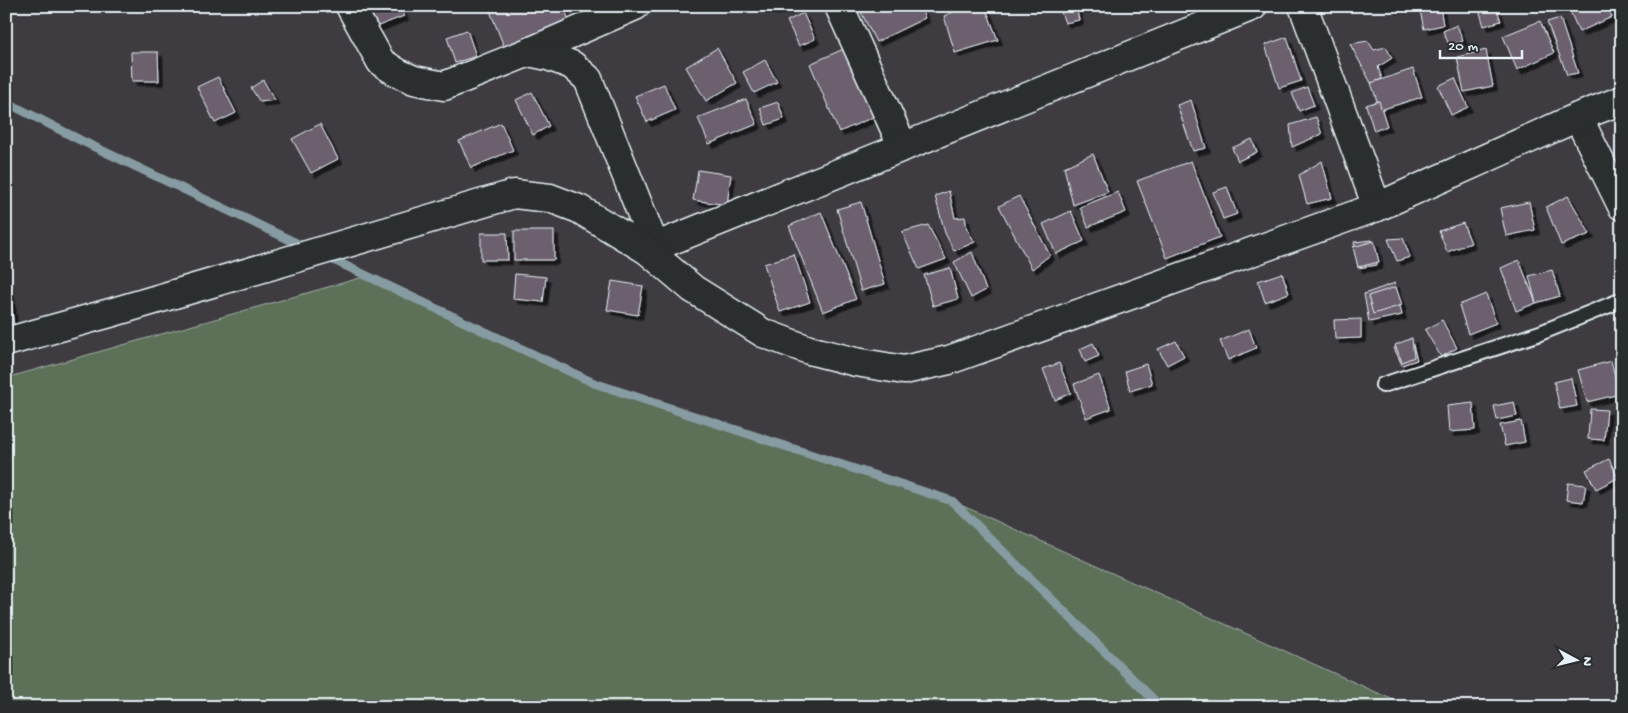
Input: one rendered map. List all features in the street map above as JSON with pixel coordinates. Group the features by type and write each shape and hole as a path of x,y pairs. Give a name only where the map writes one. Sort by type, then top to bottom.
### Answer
{"street":[{"path":"350,6 381,62 398,73 414,80 444,86 635,6"},
{"path":"839,6 903,147"},
{"path":"651,248 1253,6"},
{"path":"1303,6 1377,207"},
{"path":"529,52 548,56 572,66 588,79 651,248"},
{"path":"6,342 514,194 550,198 580,209 651,248 692,289 763,333 809,350 856,362 904,370 949,360 1377,207 1578,117 1622,100"},
{"path":"1578,117 1622,206"}],"lane":[{"path":"1383,385 1540,333 1622,300"}],"green space":[{"path":"367,276 594,383 952,501 1409,707 6,707 6,378"}],"building":[{"path":"372,6 400,6 404,16 373,28 365,9"},
{"path":"488,6 563,6 570,22 505,49"},
{"path":"874,6 920,6 925,18 876,42 861,12"},
{"path":"966,6 985,6 998,40 955,53 944,16"},
{"path":"1067,6 1076,6 1079,20 1065,23 1060,9"},
{"path":"1390,6 1403,6 1404,8 1391,9"},
{"path":"1419,6 1440,6 1443,25 1424,29"},
{"path":"1478,6 1496,6 1501,21 1484,26"},
{"path":"1581,6 1607,6 1612,17 1579,32 1570,11"},
{"path":"803,13 815,39 799,46 787,21"},
{"path":"1560,18 1578,73 1567,75 1547,22"},
{"path":"1540,21 1554,53 1517,70 1503,36"},
{"path":"1457,25 1463,41 1450,47 1443,31"},
{"path":"467,30 476,56 455,63 447,37"},
{"path":"1287,37 1301,81 1279,88 1265,45"},
{"path":"1368,41 1374,50 1386,47 1392,58 1378,67 1382,79 1371,83 1350,44"},
{"path":"848,47 878,115 839,132 810,64"},
{"path":"717,48 737,83 706,101 686,67"},
{"path":"1486,50 1493,86 1464,92 1457,57"},
{"path":"131,52 158,52 159,81 132,81"},
{"path":"765,60 777,82 754,93 743,72"},
{"path":"1413,69 1422,97 1380,110 1371,83"},
{"path":"218,77 236,113 215,123 197,87"},
{"path":"1455,78 1468,107 1451,115 1438,86"},
{"path":"263,80 275,100 260,102 251,88"},
{"path":"664,84 675,110 647,122 635,96"},
{"path":"1307,87 1314,105 1299,111 1292,93"},
{"path":"532,92 549,126 533,135 516,100"},
{"path":"746,99 757,124 709,144 698,118"},
{"path":"1191,100 1206,148 1193,151 1177,105"},
{"path":"1379,101 1387,126 1374,131 1366,105"},
{"path":"778,102 784,119 766,125 760,108"},
{"path":"1316,117 1322,134 1292,147 1290,125"},
{"path":"501,123 513,150 471,168 459,141"},
{"path":"320,124 338,159 311,173 292,139"},
{"path":"1252,139 1257,152 1238,161 1232,148"},
{"path":"1093,154 1108,192 1073,205 1064,167"},
{"path":"1191,161 1220,237 1167,258 1137,181"},
{"path":"1322,161 1332,198 1307,204 1299,175"},
{"path":"698,170 731,175 727,205 693,200"},
{"path":"1227,187 1237,214 1223,219 1213,192"},
{"path":"949,191 955,218 965,217 967,229 975,242 954,251 945,233 935,196"},
{"path":"1118,192 1126,212 1088,227 1080,207"},
{"path":"1019,196 1050,255 1032,269 999,206"},
{"path":"1568,196 1590,234 1561,245 1546,207"},
{"path":"861,202 885,284 861,291 837,209"},
{"path":"1529,202 1535,230 1506,236 1500,208"},
{"path":"1071,211 1084,241 1056,254 1043,224"},
{"path":"821,212 856,299 823,312 789,226"},
{"path":"1463,223 1471,243 1447,252 1439,231"},
{"path":"928,225 946,259 919,269 902,232"},
{"path":"514,231 554,231 554,260 514,260"},
{"path":"481,233 507,233 508,260 481,260"},
{"path":"1403,238 1410,257 1397,261 1388,239"},
{"path":"1372,240 1377,265 1358,268 1354,242"},
{"path":"1374,241 1379,262 1358,267 1353,247"},
{"path":"972,252 986,290 971,298 954,262"},
{"path":"794,254 810,302 780,312 764,264"},
{"path":"1519,260 1536,303 1516,311 1501,268"},
{"path":"6,266 14,326 6,326"},
{"path":"950,268 958,299 933,306 924,275"},
{"path":"1552,270 1560,296 1536,303 1529,276"},
{"path":"1282,273 1289,293 1265,302 1258,281"},
{"path":"515,274 546,277 543,302 513,299"},
{"path":"612,281 643,286 638,315 607,310"},
{"path":"1395,283 1402,315 1369,322 1364,294"},
{"path":"1396,287 1402,305 1373,314 1368,296"},
{"path":"1486,294 1496,323 1468,334 1459,305"},
{"path":"1361,319 1361,338 1335,339 1334,320"},
{"path":"1442,320 1457,348 1441,357 1425,330"},
{"path":"1249,329 1256,348 1228,360 1220,341"},
{"path":"1411,338 1417,360 1402,365 1394,348"},
{"path":"1412,338 1414,357 1402,362 1395,345"},
{"path":"1176,341 1184,356 1167,365 1158,349"},
{"path":"1093,343 1099,356 1085,362 1080,349"},
{"path":"1611,361 1620,394 1587,402 1578,370"},
{"path":"1059,363 1071,393 1055,400 1043,369"},
{"path":"1146,364 1152,384 1130,391 1125,371"},
{"path":"1099,375 1111,409 1086,418 1074,384"},
{"path":"1571,378 1577,406 1560,409 1554,382"},
{"path":"1514,402 1517,416 1497,420 1494,406"},
{"path":"1473,403 1475,430 1449,432 1447,406"},
{"path":"1590,409 1607,410 1604,440 1588,439"},
{"path":"1521,421 1525,442 1505,446 1500,425"},
{"path":"1609,459 1618,478 1596,489 1586,470"},
{"path":"1568,483 1586,485 1583,502 1566,500"}],"waterway":[{"path":"6,102 82,141 307,248"},
{"path":"325,256 594,383 952,501 1161,707"}]}
